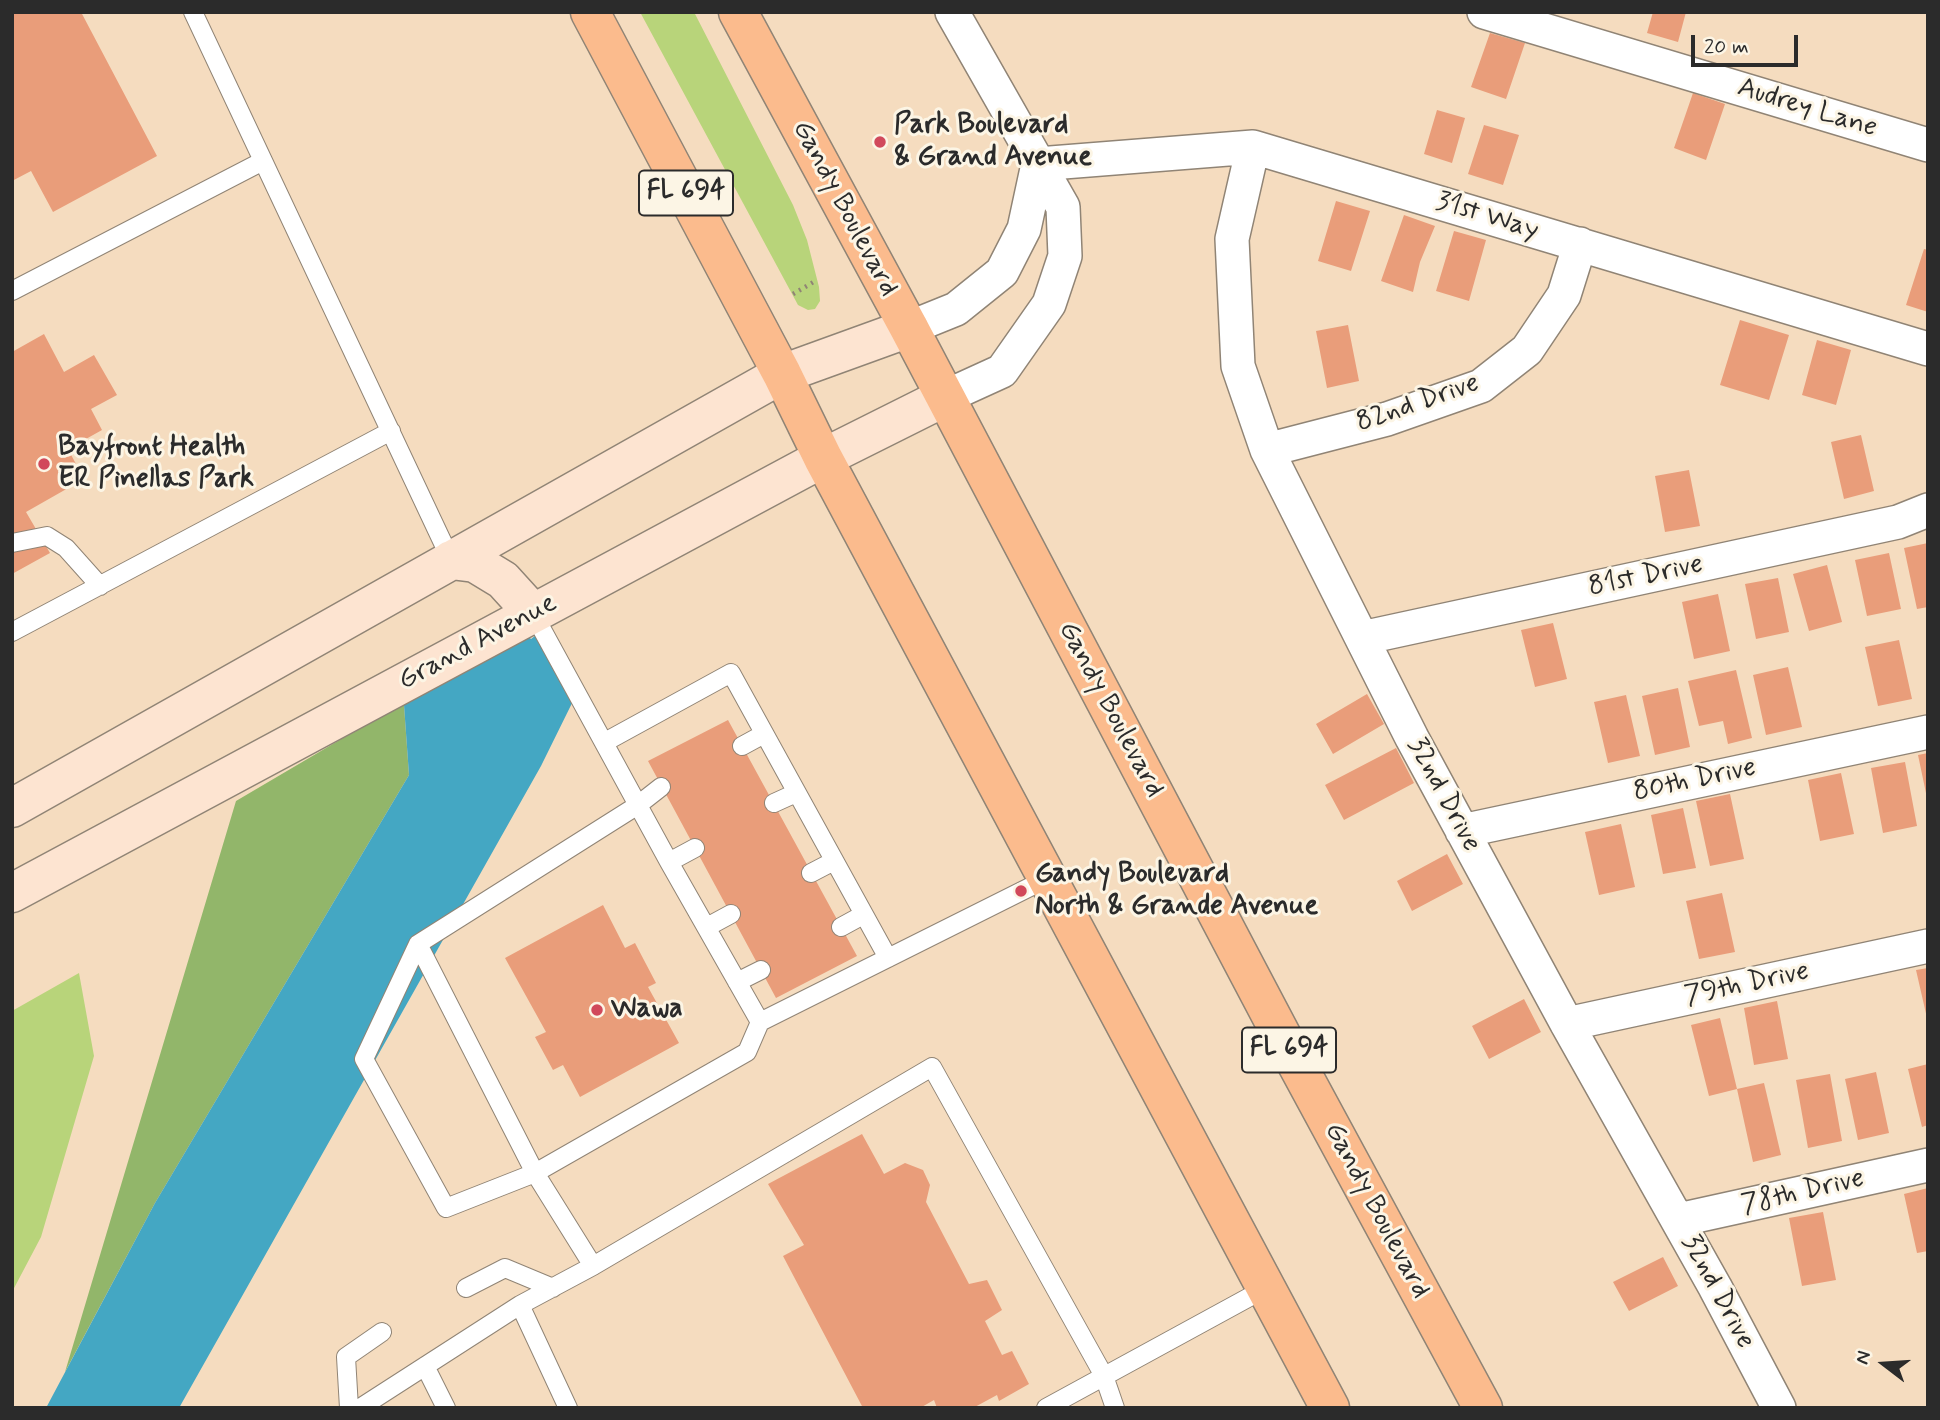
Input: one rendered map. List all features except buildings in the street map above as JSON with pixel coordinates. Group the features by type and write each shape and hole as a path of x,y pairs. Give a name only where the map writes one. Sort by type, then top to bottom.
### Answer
{"highway":[{"name":"FL 694","path":"590,12 782,374 823,457 1330,1408"},
{"name":"Gandy Boulevard","path":"738,12 946,397 1273,1019 1483,1408"}],"street":[{"path":"946,397 1002,371 1049,304 1065,256 1063,207 953,12"},
{"name":"Audrey Lane","path":"1484,12 1928,145"},
{"name":"31st Way","path":"1038,164 1253,146 1928,349"},
{"name":"32nd Drive","path":"1253,146 1232,239 1232,252 1238,366 1267,450 1462,831 1779,1408"},
{"path":"12,808 782,374 956,309 1002,272 1024,229 1038,164"},
{"name":"82nd Drive","path":"1267,450 1387,419 1481,386 1527,350 1564,295 1580,244"},
{"name":"Grand Avenue","path":"12,893 823,457 946,397"},
{"name":"81st Drive","path":"1362,638 1898,522 1928,510"},
{"path":"452,560 475,563 503,580 533,613"},
{"name":"80th Drive","path":"1462,831 1928,732"},
{"name":"79th Drive","path":"1567,1024 1928,946"},
{"name":"78th Drive","path":"1678,1220 1928,1165"}],"lane":[{"path":"193,12 452,560"},
{"path":"12,291 263,161"},
{"path":"12,632 391,431"},
{"path":"12,543 47,536 66,548 100,586"},
{"path":"533,613 760,1022"},
{"path":"605,742 731,673 888,958"},
{"path":"743,746 764,734"},
{"path":"661,787 638,805 418,944 364,1059 446,1208 535,1173 747,1052 760,1022 1048,878"},
{"path":"774,803 796,793"},
{"path":"669,862 695,848"},
{"path":"811,873 834,861"},
{"path":"707,927 731,914"},
{"path":"841,927 863,915"},
{"path":"418,944 535,1173 593,1266"},
{"path":"737,982 761,970"},
{"path":"360,1408 520,1305 593,1266 932,1067 1104,1376 1115,1408"},
{"path":"466,1288 505,1268 553,1288"},
{"path":"1046,1408 1266,1288"},
{"path":"520,1305 568,1408"},
{"path":"349,1408 346,1357 382,1332"},
{"path":"425,1366 446,1408"}],"path":[{"path":"793,294 817,280"}],"green space":[{"path":"640,12 694,12 793,205 807,240 819,287 820,301 815,309 808,310 798,305"},
{"path":"404,705 409,775 155,1203 65,1372 236,801"},
{"path":"79,973 94,1056 41,1237 12,1292 12,1011"}],"water":[{"path":"544,629 578,691 541,766 179,1408 46,1408 155,1203 409,775 404,705 529,637 531,639"}],"place":[{"name":"Park Boulevard & Grand Avenue","path":"880,142"},
{"name":"Bayfront Health ER Pinellas Park","path":"44,464"},
{"name":"Gandy Boulevard North & Grande Avenue","path":"1021,891"},
{"name":"Wawa","path":"597,1010"}]}
